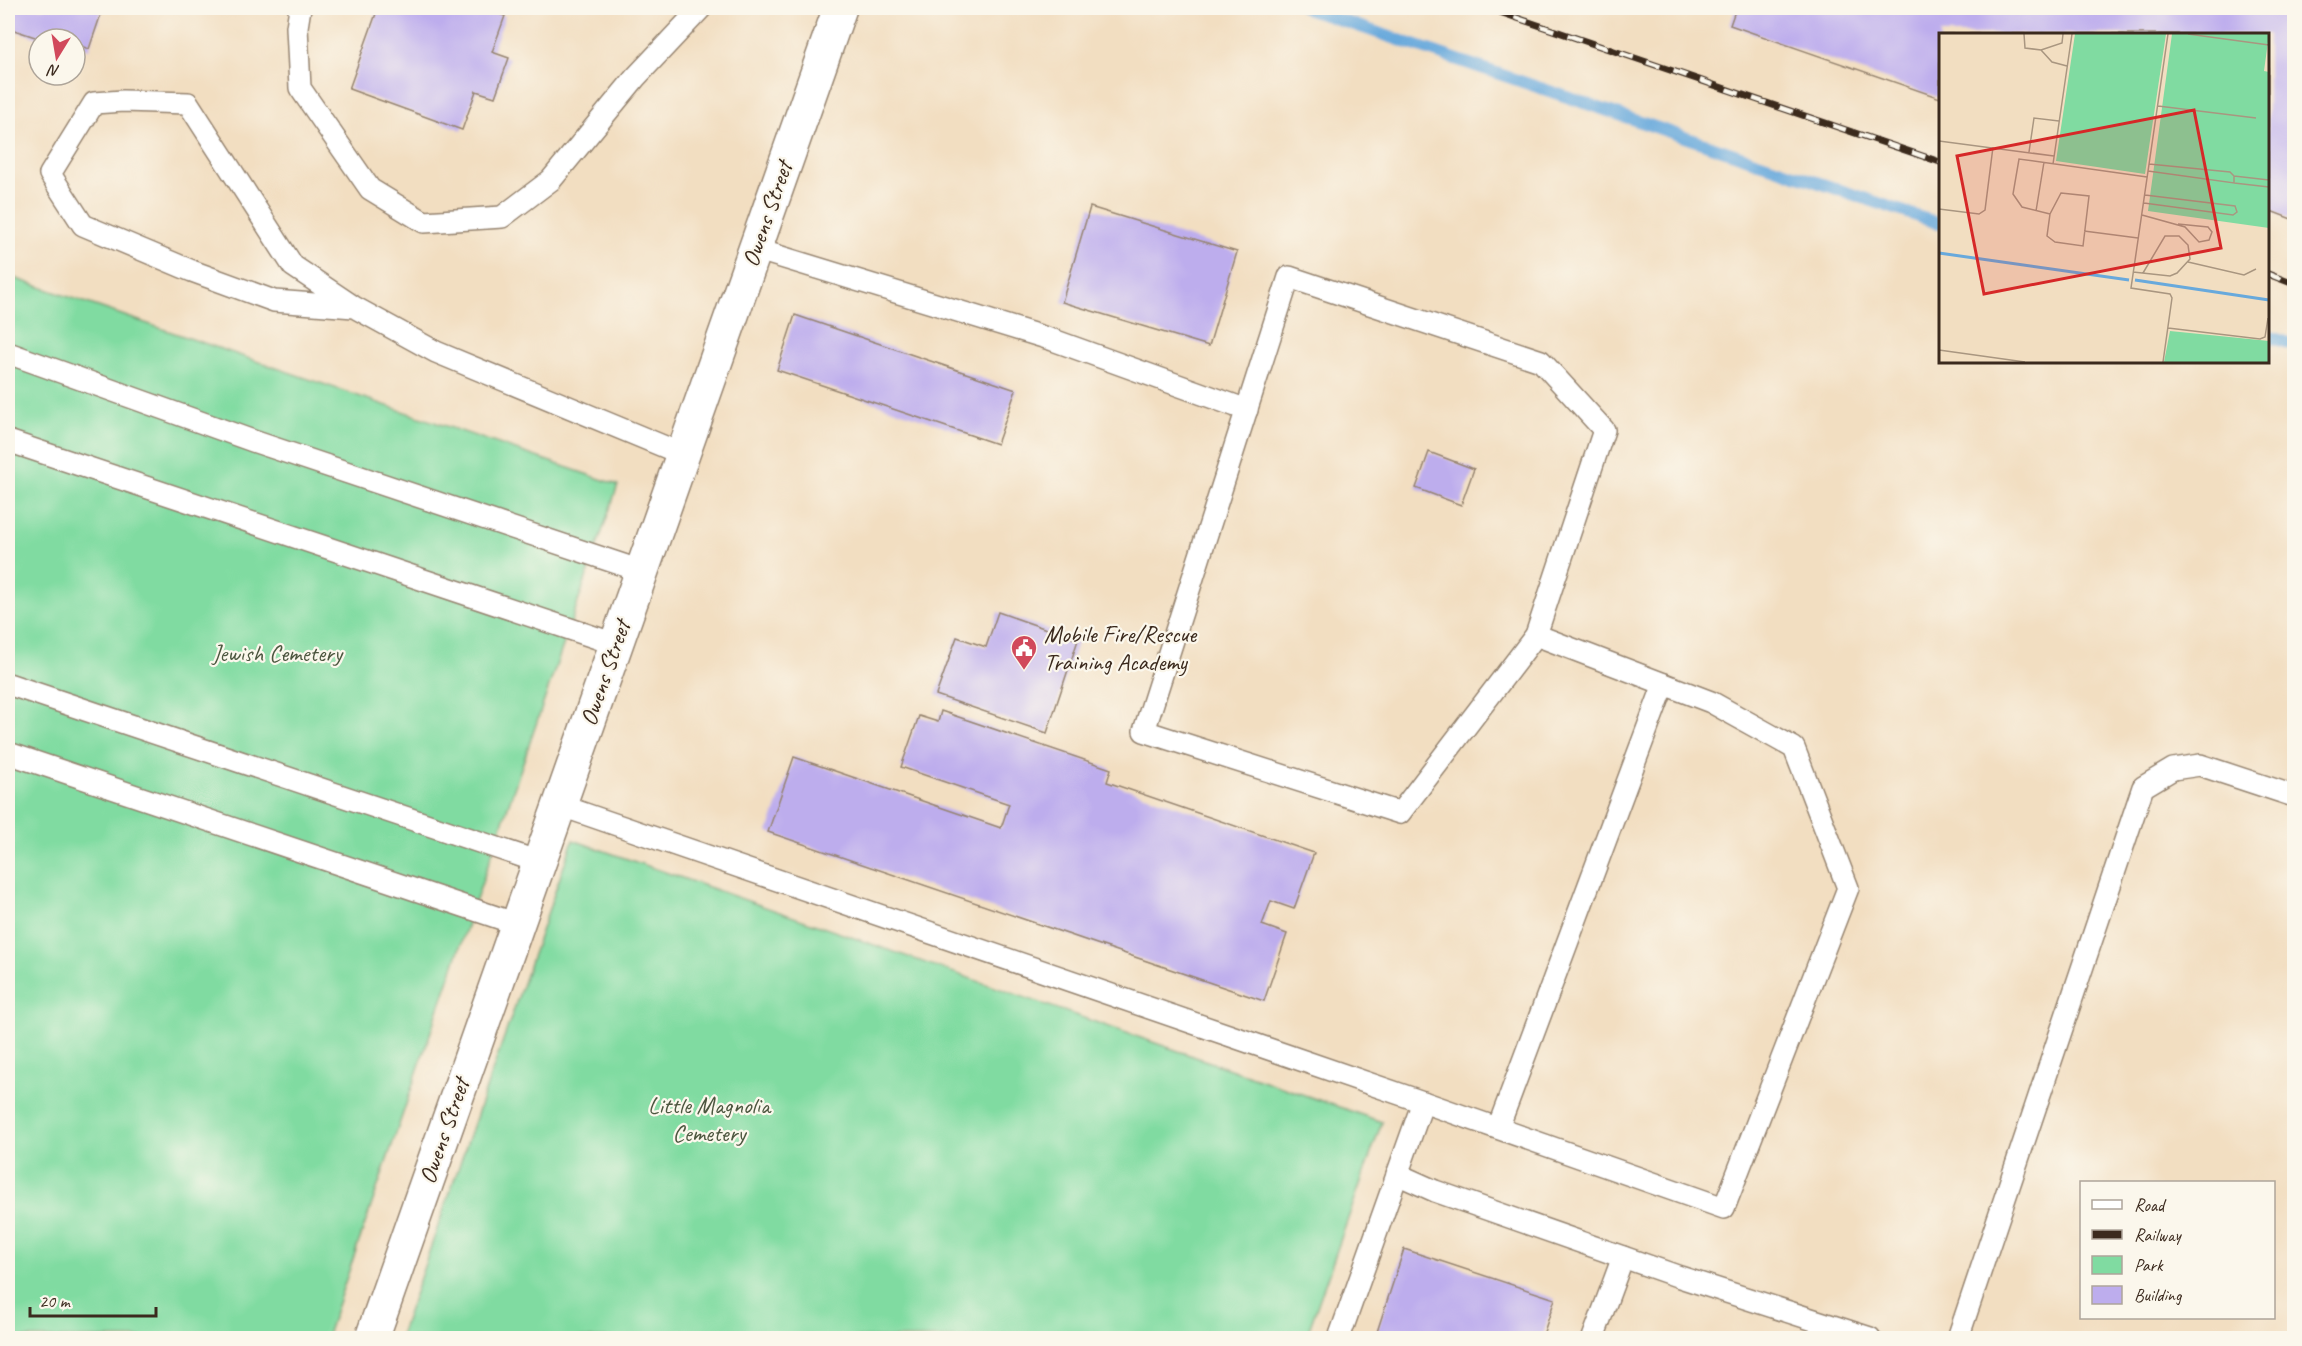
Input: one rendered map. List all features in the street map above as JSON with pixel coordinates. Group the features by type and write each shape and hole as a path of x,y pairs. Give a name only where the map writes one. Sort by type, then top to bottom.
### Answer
{"street":[{"name":"Owens Street","path":"372,1338 840,8"}],"lane":[{"path":"300,8 297,27 300,88 370,189 424,222 502,217 551,180 635,78 701,8"},
{"path":"354,307 274,301 192,272 83,225 50,174 94,103 123,101 188,103 293,266 354,307 436,352 682,454"},
{"path":"755,249 1053,340 1247,410"},
{"path":"1289,277 1541,361 1604,430 1536,635 1400,813 1144,731 1247,410 1289,277"},
{"path":"8,353 253,441 641,571"},
{"path":"8,441 615,644"},
{"path":"559,805 1725,1208 1848,888 1794,748 1711,702 1536,635"},
{"path":"8,684 539,862"},
{"path":"1498,1128 1664,684"},
{"path":"8,753 517,924"},
{"path":"1958,1338 2143,787 2172,769 2200,765 2295,796"},
{"path":"1339,1338 1423,1102"},
{"path":"1397,1174 1436,1191 1623,1257 1870,1338"},
{"path":"1593,1338 1623,1257"}],"green space":[{"name":"Jewish Cemetery","path":"8,276 618,485 326,1338 8,1338"},
{"name":"Little Magnolia Cemetery","path":"573,840 1382,1122 1306,1338 399,1338"}],"building":[{"path":"8,8 103,8 89,49 87,48 87,27 27,27 27,34 14,30 8,46"},
{"path":"378,8 481,8 505,16 492,52 509,58 495,97 476,91 462,130 349,89"},
{"path":"1736,8 2294,8 2294,220 2269,210 2269,33 1939,33 1939,98 1730,25"},
{"path":"1090,207 1237,252 1209,346 1062,302"},
{"path":"795,315 1016,390 997,444 777,370"},
{"path":"1429,452 1474,469 1461,505 1416,488"},
{"path":"998,612 1078,640 1047,733 936,695 957,637 986,647"},
{"path":"941,711 1111,769 1107,782 1314,853 1294,909 1271,901 1262,925 1287,934 1264,1001 768,832 794,757 1001,828 1009,804 901,767 919,716 938,722"},
{"path":"1404,1249 1555,1299 1542,1338 1375,1338"}],"waterway":[{"path":"1305,8 1939,224"},
{"path":"2269,336 2294,345"}],"railway":[{"path":"1488,8 1939,162"},
{"path":"2269,274 2294,284"}],"place":[{"name":"Mobile Fire/Rescue Training Academy","path":"1024,671"}]}
